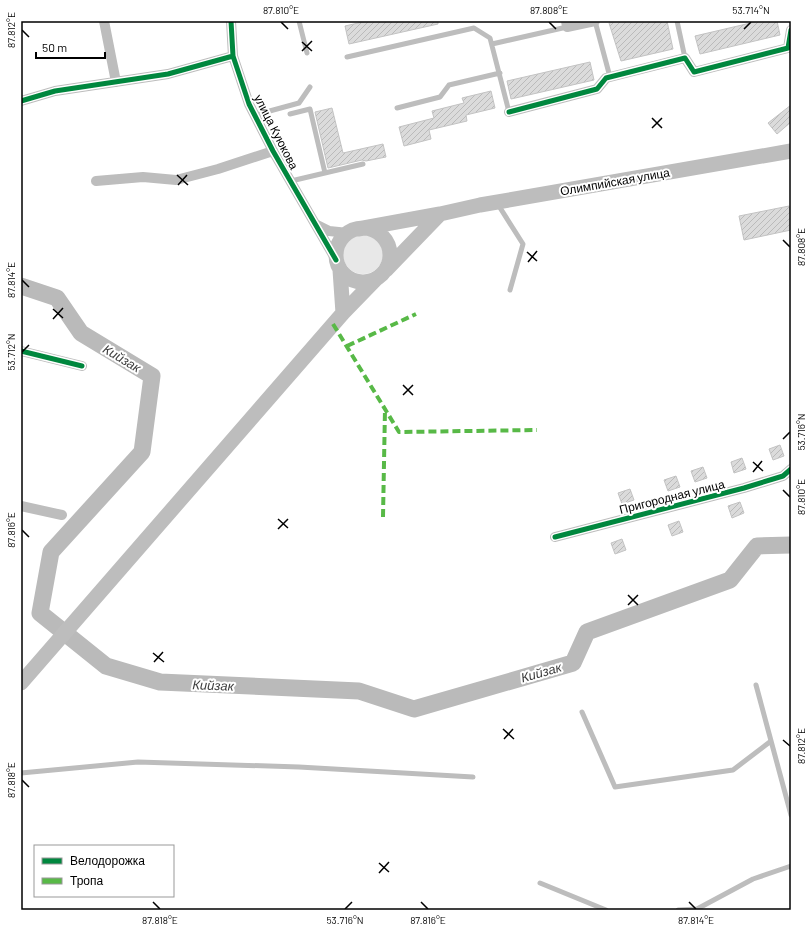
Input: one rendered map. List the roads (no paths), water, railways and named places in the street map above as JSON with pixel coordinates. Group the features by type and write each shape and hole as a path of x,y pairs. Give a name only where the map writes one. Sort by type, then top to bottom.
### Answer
{"main road":[{"name":"Олимпийская улица","path":"353,231 496,202 791,151"},
{"path":"21,683 343,313 440,214"},
{"path":"338,265 347,278 357,282 368,282 381,274 389,261 389,250 385,241 378,233 368,229 353,231 340,240 336,250 343,313"}],"street":[{"path":"104,21 116,82"},
{"name":"улица Куюкова","path":"231,21 233,56 249,104 338,265"},
{"path":"567,24 595,21"},
{"path":"509,112 598,90 606,78 686,58 694,72 788,48 791,30"},
{"path":"21,101 55,91 168,74 233,56"},
{"path":"96,181 143,177 176,180 218,169 274,151"},
{"path":"315,224 329,231 353,231"},
{"path":"21,351 82,366"},
{"name":"Пригородная улица","path":"555,537 744,488 783,476 791,469"},
{"path":"21,506 62,515"}],"lane":[{"path":"299,21 307,53"},
{"path":"595,21 610,77"},
{"path":"677,21 686,58"},
{"path":"492,44 567,24"},
{"path":"347,57 474,28 490,38 509,112"},
{"path":"397,108 440,97 448,85 500,73"},
{"path":"254,115 299,102 310,87"},
{"path":"290,114 310,109 325,173"},
{"path":"291,182 363,164"},
{"path":"496,202 523,244 510,290"},
{"path":"756,685 791,815"},
{"path":"582,712 616,787 733,770 771,741"},
{"path":"21,773 138,762 299,767 473,778"},
{"path":"678,910 697,909 753,879 791,866"},
{"path":"540,884 606,910"}],"waterway":[{"name":"Кийзак","path":"21,286 57,298 81,333 152,376 142,452 51,552 40,613 106,666 160,682 359,691 414,709 573,663 587,632 730,580 757,546 791,545"}]}
